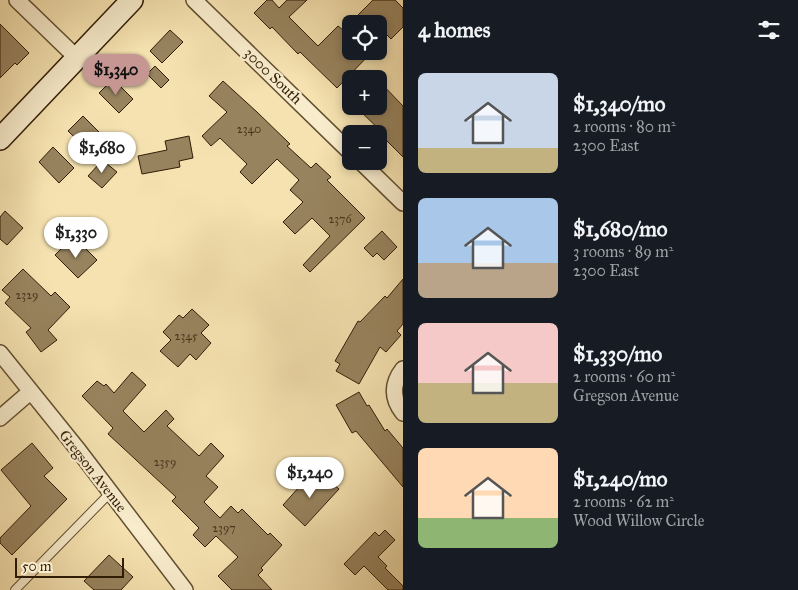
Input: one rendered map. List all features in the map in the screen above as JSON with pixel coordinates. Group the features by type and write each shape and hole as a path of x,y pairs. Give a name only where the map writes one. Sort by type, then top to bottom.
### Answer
{"main road":[{"path":"0,139 132,0"}],"street":[{"path":"17,0 77,58"},
{"name":"3000 South","path":"194,0 342,144"},
{"path":"369,170 403,203"},
{"name":"Gregson Avenue","path":"0,353 79,451 185,590"},
{"path":"403,369 395,383 394,389 396,402 403,413"},
{"path":"0,418 30,392"}],"lane":[{"path":"15,590 110,493"}],"building":[{"path":"267,0 272,0 279,8 287,0 307,0 289,17 318,46 338,26 342,29 342,60 364,60 355,70 342,70 342,83 337,88 300,52 298,54 272,27 270,29 254,13"},
{"path":"373,0 395,0 403,8 403,27 391,39 387,35 387,15 358,15"},
{"path":"0,24 29,53 17,65 15,63 0,78"},
{"path":"170,30 183,42 162,63 150,51"},
{"path":"155,66 169,80 161,88 147,74"},
{"path":"113,79 133,99 119,113 99,93"},
{"path":"223,81 290,144 287,146 311,168 316,163 331,177 327,180 365,218 310,272 303,265 330,236 312,218 295,234 283,222 303,202 290,190 299,180 277,159 252,184 240,172 247,164 220,138 211,146 202,136 227,112 209,96"},
{"path":"387,89 403,106 403,157 387,141 387,125 375,125 364,115 387,115"},
{"path":"83,116 99,132 85,147 68,131"},
{"path":"189,136 193,158 179,161 180,167 142,174 138,156 167,150 165,141"},
{"path":"53,147 74,168 59,183 39,162"},
{"path":"106,163 117,172 102,188 88,176 99,164"},
{"path":"5,211 23,228 7,245 0,239 0,217"},
{"path":"382,231 397,247 384,260 377,253 373,257 364,248"},
{"path":"70,240 80,250 83,246 97,260 78,278 55,255"},
{"path":"23,269 51,296 55,292 70,307 48,330 57,340 41,352 26,332 31,328 5,303 10,297 2,290"},
{"path":"403,279 403,324 397,331 401,335 386,352 380,347 359,384 336,371 340,364 335,361 358,321 360,322 385,296 387,298"},
{"path":"192,309 209,325 201,333 211,343 196,360 190,354 178,367 160,351 171,340 163,332 179,315 183,318"},
{"path":"132,372 146,385 123,411 144,432 166,410 174,419 167,426 199,456 211,443 224,456 206,476 218,487 204,502 220,518 231,506 238,513 242,509 268,535 270,533 282,545 261,568 263,570 258,575 272,590 232,590 218,576 238,557 216,536 205,547 193,535 199,528 172,501 176,497 108,434 113,428 82,396 97,381 104,386 106,384 114,393"},
{"path":"359,392 385,431 387,429 403,448 403,487 356,431 352,433 336,405"},
{"path":"32,443 53,468 44,476 67,499 12,555 0,543 0,538 31,506 1,470"},
{"path":"309,476 320,486 327,478 339,489 305,526 283,505"},
{"path":"385,530 395,540 378,557 387,566 385,568 403,586 403,590 388,590 364,566 355,575 344,564 375,532 379,536"},
{"path":"109,555 133,577 121,590 94,590 84,581"}]}
